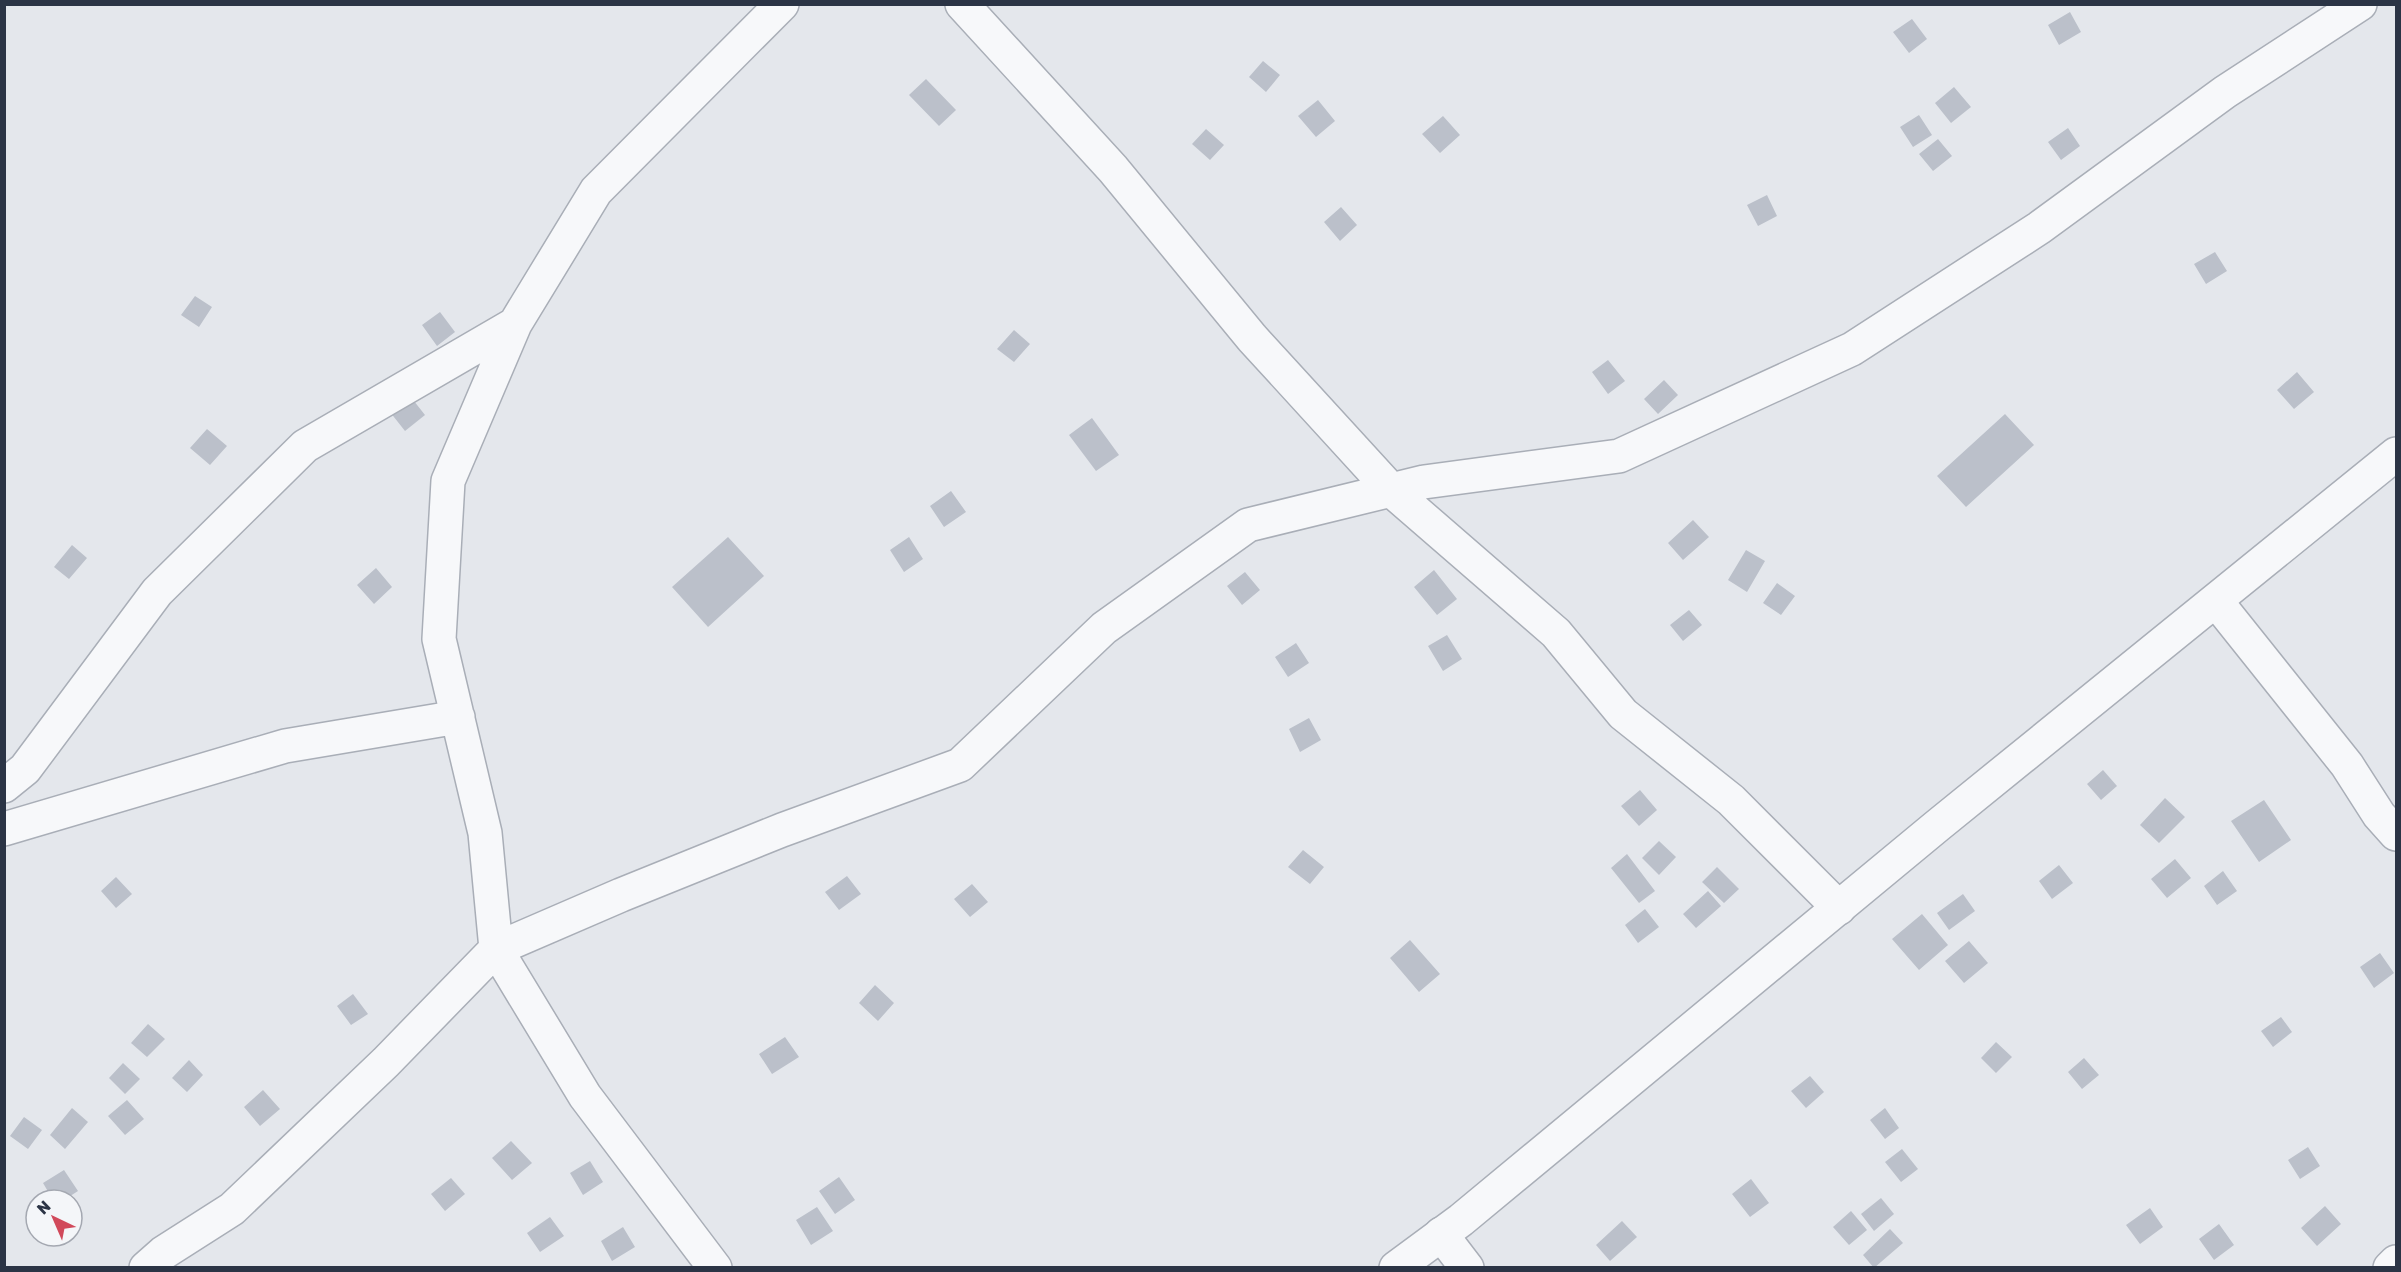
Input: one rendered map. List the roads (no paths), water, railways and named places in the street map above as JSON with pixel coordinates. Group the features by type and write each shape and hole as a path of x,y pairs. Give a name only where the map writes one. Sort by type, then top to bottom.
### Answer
{"street":[{"path":"715,1268 585,1096 496,949 484,833 439,639 448,481 515,324 597,192 782,4"},
{"path":"962,4 1113,169 1252,338 1391,490 1556,633 1623,714 1731,800 1839,908"},
{"path":"146,1268 163,1253 232,1209 386,1062 496,949 771,834 960,765 1104,628 1248,525 1424,482 1619,456 1852,349 2038,228 2226,92 2360,4"},
{"path":"4,786 25,769 157,592 305,446 515,324"},
{"path":"1396,1268 1442,1234 2397,454"},
{"path":"2216,601 2347,765 2379,814 2397,834"},
{"path":"4,829 285,746 458,717"},
{"path":"1442,1234 1467,1268"},
{"path":"2390,1268 2397,1262"}]}
